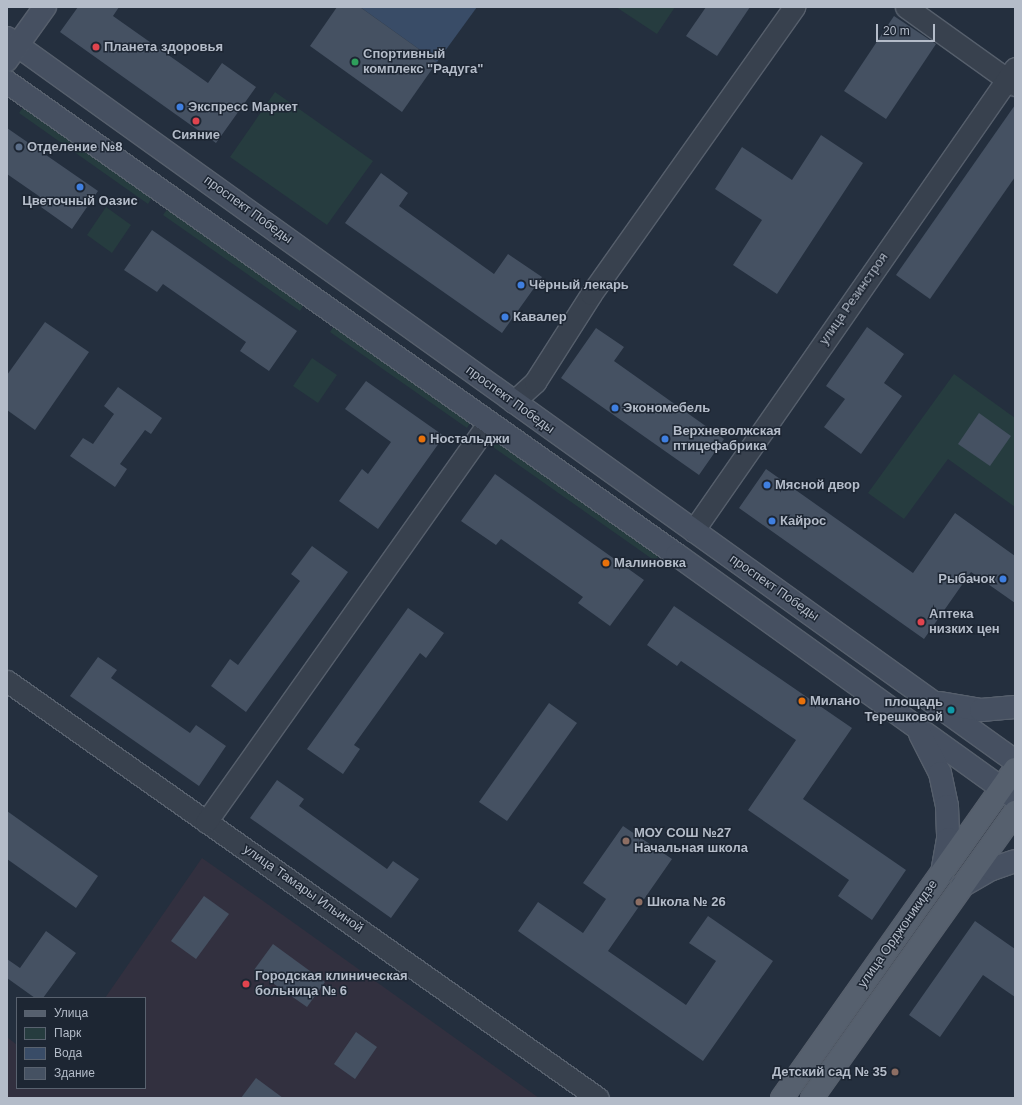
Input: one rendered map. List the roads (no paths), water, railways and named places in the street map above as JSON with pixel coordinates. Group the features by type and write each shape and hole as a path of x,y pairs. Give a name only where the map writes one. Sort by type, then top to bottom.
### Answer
{"main road":[{"path":"10,47 45,7"},
{"name":"проспект Победы","path":"10,47 513,402 1015,761"},
{"path":"7,82 489,422 1008,793"},
{"path":"931,701 976,709 1015,707"},
{"path":"916,728 933,757 945,794 948,839 942,872"},
{"name":"улица Орджоникидзе","path":"782,1098 942,872 1008,793 1015,769"},
{"name":"улица Орджоникидзе","path":"812,1098 1015,812"},
{"path":"962,886 992,869 1015,861"}],"street":[{"path":"513,402 535,382 591,294 794,7"},
{"path":"906,7 1012,77"},
{"name":"улица Резинстроя","path":"694,531 1012,77"},
{"path":"206,822 489,422"},
{"name":"улица Тамары Ильиной","path":"7,681 598,1098"}],"water":[{"path":"360,7 477,7 437,62"}],"place":[{"name":"Планета здоровья","path":"96,47"},
{"name":"Спортивный комплекс \"Радуга\"","path":"355,62"},
{"name":"Экспресс Маркет","path":"180,107"},
{"name":"Сияние","path":"196,121"},
{"name":"Отделение №8","path":"19,147"},
{"name":"Цветочный Оазис","path":"80,187"},
{"name":"Чёрный лекарь","path":"521,285"},
{"name":"Кавалер","path":"505,317"},
{"name":"Экономебель","path":"615,408"},
{"name":"Ностальджи","path":"422,439"},
{"name":"Верхневолжская птицефабрика","path":"665,439"},
{"name":"Мясной двор","path":"767,485"},
{"name":"Кайрос","path":"772,521"},
{"name":"Малиновка","path":"606,563"},
{"name":"Рыбачок","path":"1003,579"},
{"name":"Аптека низких цен","path":"921,622"},
{"name":"Милано","path":"802,701"},
{"name":"площадь Терешковой","path":"951,710"},
{"name":"МОУ СОШ №27 Начальная школа","path":"626,841"},
{"name":"Школа № 26","path":"639,902"},
{"name":"Городская клиническая больница № 6","path":"246,984"},
{"name":"Детский сад № 35","path":"895,1072"}]}
